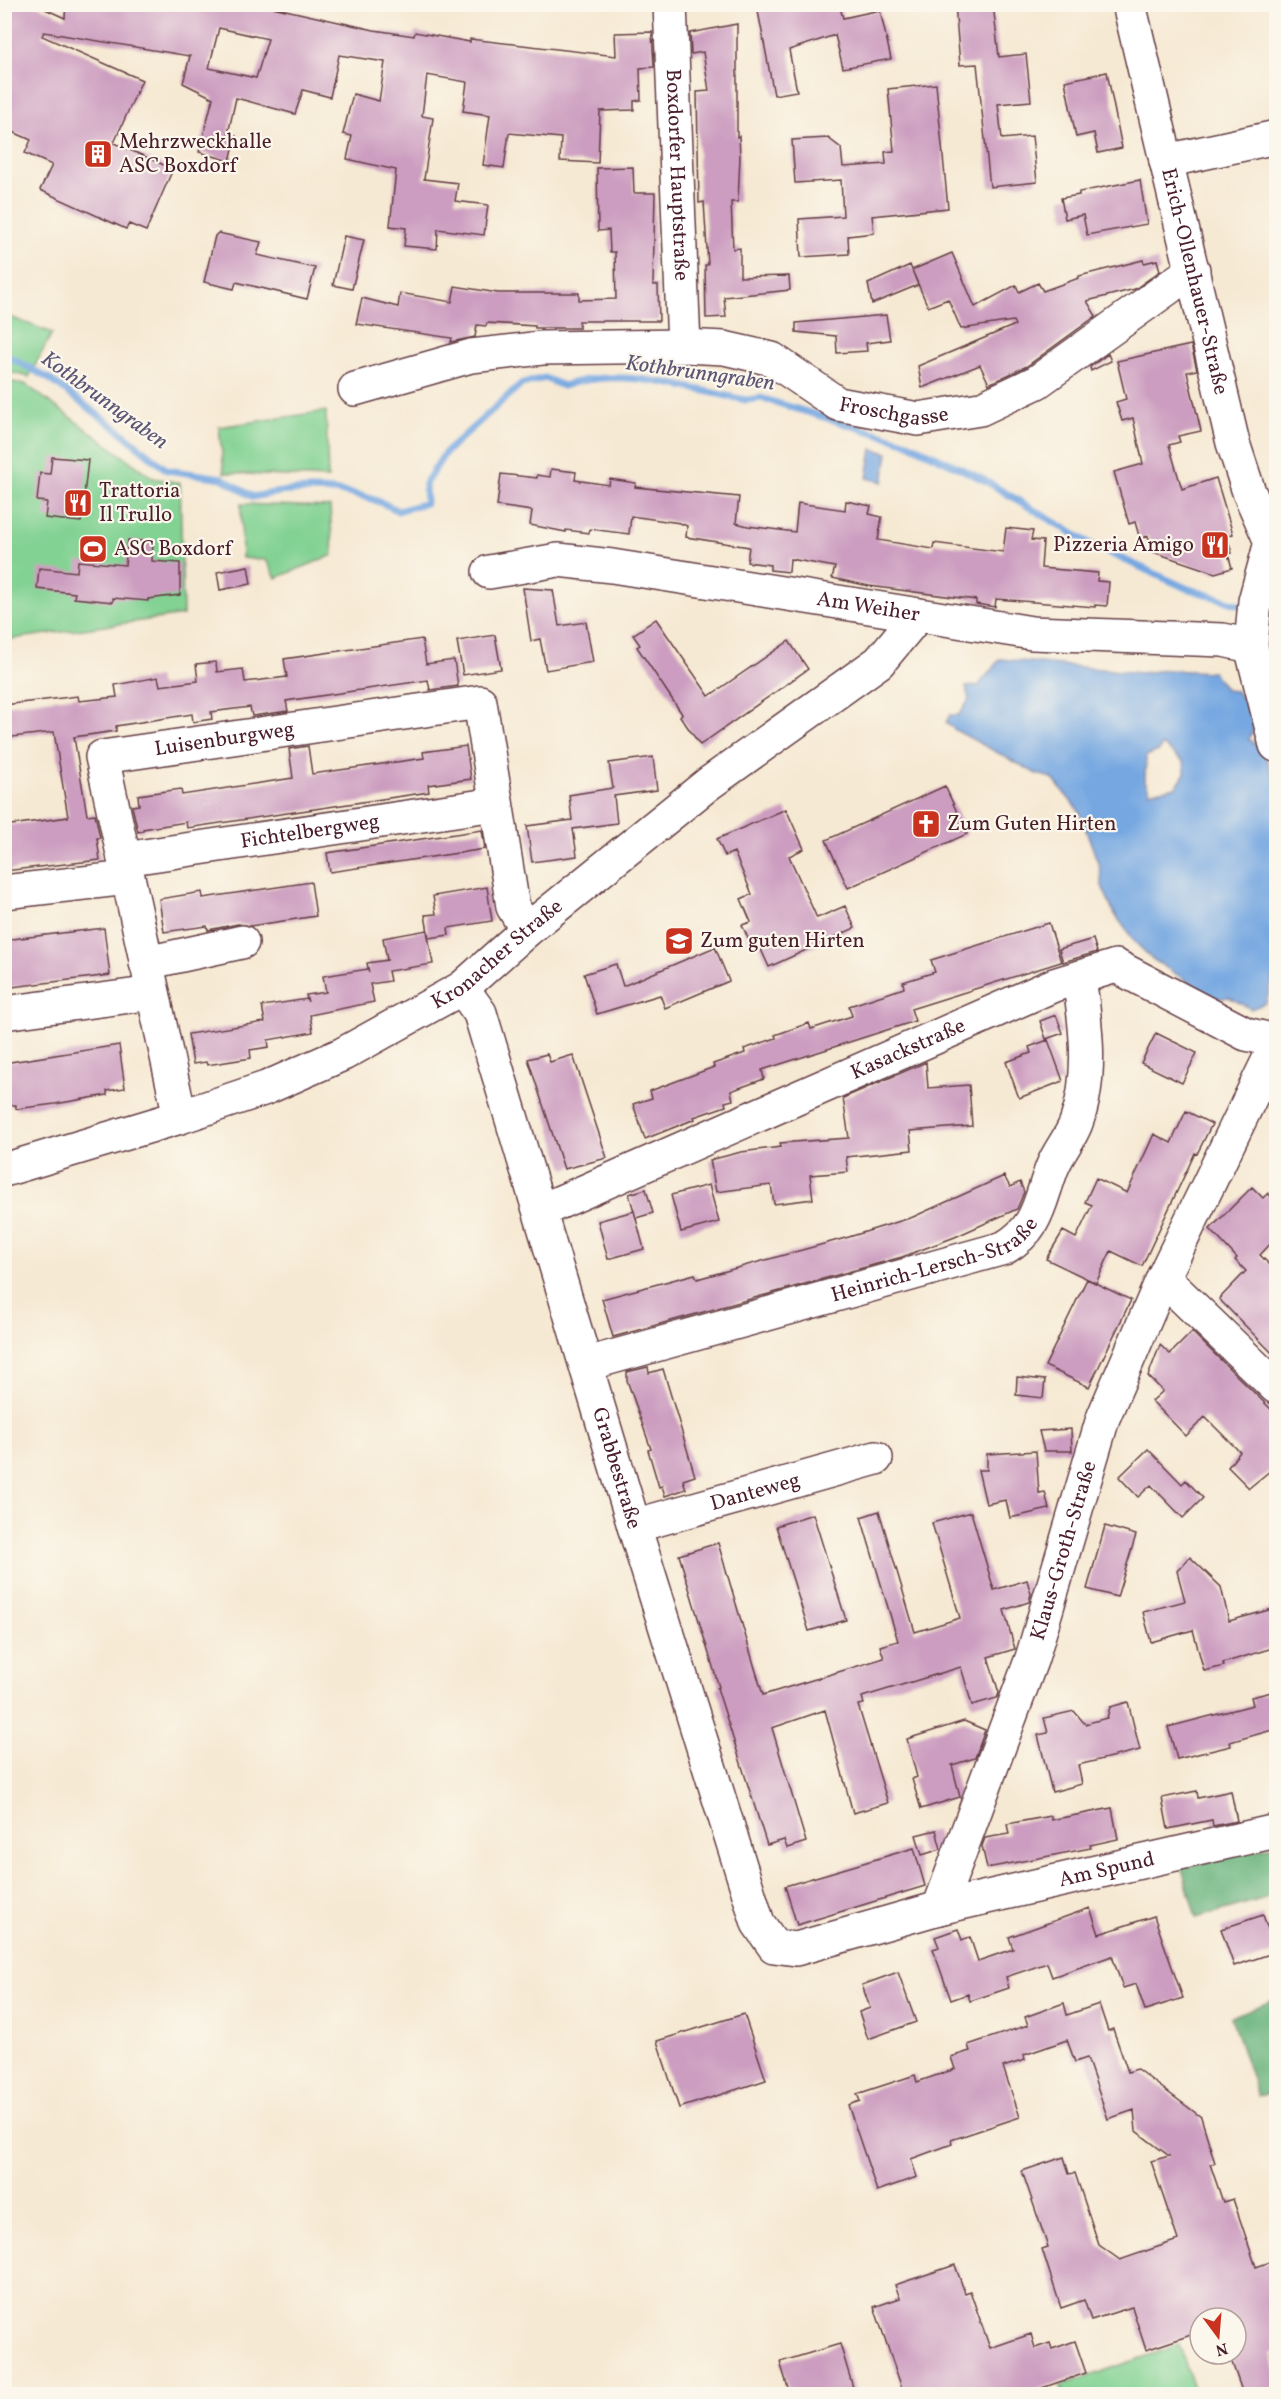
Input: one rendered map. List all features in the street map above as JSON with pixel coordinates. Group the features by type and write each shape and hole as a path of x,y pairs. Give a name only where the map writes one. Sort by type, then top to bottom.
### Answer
{"street":[{"name":"Boxdorfer Hauptstraße","path":"670,4 684,346"},
{"name":"Erich-Ollenhauer-Straße","path":"1129,4 1233,443 1274,548"},
{"path":"1166,161 1276,137"},
{"name":"Froschgasse","path":"355,389 481,355 543,348 684,346 724,348 772,359 838,404 918,419 980,409 1037,382 1193,270"},
{"path":"1274,548 1253,626 1276,745"},
{"name":"Am Weiher","path":"489,572 558,560 612,566 1032,633 1223,640 1253,626"},
{"name":"Kronacher Straße","path":"4,1170 180,1118 266,1088 343,1054 462,988 527,930 708,784 879,662 918,615"},
{"name":"Luisenburgweg","path":"180,1118 102,757 480,702 513,908 527,930"},
{"name":"Fichtelbergweg","path":"4,892 496,804"},
{"path":"4,1013 150,978 242,942"},
{"name":"Kasackstraße","path":"540,1210 1054,984 1116,966 1246,1034 1276,1043"},
{"name":"Heinrich-Lersch-Straße","path":"587,1364 1005,1248 1023,1238 1035,1218 1053,1165 1075,1126 1083,1102 1087,1034 1078,978"},
{"name":"Grabbestraße","path":"462,988 480,1012 634,1526 758,1923 774,1946 796,1949 939,1908"},
{"name":"Klaus-Groth-Straße","path":"939,1908 1032,1658 1103,1418 1163,1278 1276,1043"},
{"path":"1163,1278 1276,1388"},
{"name":"Danteweg","path":"634,1526 876,1458"},
{"name":"Am Spund","path":"939,1908 1276,1831"}],"green space":[{"path":"5,315 52,333 29,377 5,371"},
{"name":"ASC Boxdorf","path":"5,381 25,384 153,478 180,483 183,615 5,640"},
{"path":"326,411 328,478 224,473 219,427"},
{"path":"241,504 330,507 333,555 276,578 266,560 242,558"},
{"path":"1276,1845 1276,1895 1196,1918 1182,1868"},
{"path":"1276,1999 1276,2090 1258,2097 1231,2017"},
{"path":"1179,2345 1196,2394 1063,2394 1060,2386"}],"water":[{"path":"872,449 888,453 883,482 867,478"},
{"path":"1000,659 1141,673 1166,670 1213,672 1226,690 1236,691 1251,708 1256,724 1249,739 1264,752 1276,784 1276,967 1266,1003 1251,1009 1229,997 1216,999 1152,959 1135,942 1114,913 1102,886 1100,868 1079,811 1052,778 1037,774 955,730 946,722 950,715 959,715 969,700 966,687 978,686","holes":["1162,745 1184,762 1185,773 1176,787 1150,792 1145,781 1146,756 1159,751"]}],"building":[{"path":"12,4 34,4 65,18 66,4 259,4 374,30 414,36 415,32 470,42 470,39 616,56 615,33 652,32 654,67 640,68 641,100 634,101 634,110 600,111 598,163 560,161 561,138 509,133 504,168 483,165 490,115 463,111 467,82 427,75 422,116 433,118 424,179 458,183 455,201 488,205 484,235 438,229 437,249 404,246 406,228 390,226 396,170 347,159 352,136 343,134 353,94 379,101 385,62 339,55 330,97 303,90 295,114 236,98 228,134 236,136 230,161 199,152 213,98 183,83 190,56 44,32 42,36 142,80 114,143 173,169 146,231 129,224 126,229 40,190 52,165 25,153 31,140 4,128 4,21","holes":["219,28 268,39 256,78 209,68"]},
{"path":"780,4 839,4 843,18 880,10 891,59 843,68 835,35 789,50 797,91 774,95 758,11"},
{"path":"955,4 993,4 999,57 1026,54 1031,101 998,104 1002,139 1032,136 1037,182 990,187 977,64 960,65"},
{"path":"737,24 737,137 739,136 740,156 738,202 731,202 733,249 740,248 740,277 789,276 790,290 724,297 726,317 706,318 705,265 708,265 704,202 699,203 697,92 709,91 703,52 691,54 690,33"},
{"path":"1107,72 1122,148 1098,153 1094,133 1076,137 1065,81"},
{"path":"936,84 948,208 872,216 874,233 848,236 849,254 801,257 799,219 843,216 841,180 795,183 792,140 828,138 841,148 843,167 886,164 885,152 894,151 888,89"},
{"path":"633,167 634,193 655,193 653,285 658,285 659,321 579,321 579,328 535,328 535,326 487,323 486,326 477,325 475,337 451,342 452,338 356,324 362,298 398,307 400,293 452,302 455,286 498,293 579,293 579,300 616,299 615,252 610,252 609,230 598,231 597,168"},
{"path":"1140,180 1147,224 1087,235 1083,215 1065,219 1061,198 1079,195 1079,192"},
{"path":"218,233 261,242 257,255 315,268 307,299 236,282 234,289 204,282 215,236"},
{"path":"344,236 364,240 352,289 333,285"},
{"path":"952,253 975,307 1016,285 1019,292 1038,283 1043,291 1079,278 1079,276 1143,260 1144,263 1157,260 1160,271 1135,289 1087,301 1096,316 1027,366 989,384 980,365 922,388 918,366 1015,325 1013,321 961,329 948,299 928,307 912,270"},
{"path":"910,265 918,285 872,304 868,284"},
{"path":"886,315 890,340 866,343 867,351 837,353 836,336 796,332 796,323"},
{"path":"1191,345 1197,370 1187,372 1201,431 1178,436 1180,442 1169,445 1182,489 1216,478 1233,534 1227,536 1232,553 1228,554 1232,568 1215,573 1153,552 1148,536 1140,539 1135,522 1129,524 1114,472 1143,464 1133,418 1122,421 1116,402 1126,399 1117,361"},
{"path":"1108,354 1111,361 1091,371 1090,367"},
{"path":"52,457 88,460 81,522 45,518 47,502 37,501 40,473 50,474"},
{"path":"551,469 576,472 575,480 609,485 610,479 636,483 635,487 739,497 736,523 748,526 795,532 798,503 845,510 846,501 871,506 869,514 882,517 878,540 933,549 934,543 1003,552 1006,528 1033,531 1031,540 1043,541 1041,568 1098,573 1097,581 1109,582 1107,606 996,599 995,607 976,604 976,600 869,586 832,578 835,567 790,559 789,572 770,570 770,565 747,562 749,547 686,537 687,526 680,523 631,516 629,534 590,529 589,533 566,530 566,532 530,525 532,511 497,506 501,474 550,477"},
{"path":"128,540 153,542 152,561 180,563 180,595 148,599 148,601 113,598 113,602 74,598 75,593 37,589 39,568 77,572 78,561 125,565"},
{"path":"248,566 251,584 220,590 217,572"},
{"path":"523,588 553,590 559,626 586,622 593,662 546,670 540,639 531,641"},
{"path":"656,619 709,696 789,641 808,669 700,745 637,647 640,645 633,635"},
{"path":"495,635 501,669 463,675 457,641"},
{"path":"422,639 426,664 454,660 458,686 430,690 428,680 286,701 288,711 252,716 250,707 211,712 212,719 193,722 192,714 116,726 116,731 74,737 87,815 95,814 100,838 97,838 100,860 4,871 4,826 68,817 54,732 4,738 4,705 78,696 79,701 117,697 115,685 158,677 160,686 198,681 196,664 216,662 217,672 243,669 245,682 287,677 284,659"},
{"path":"308,746 312,774 424,758 423,752 466,746 471,779 428,785 429,792 187,828 186,822 143,829 138,832 132,806 139,805 138,795 181,789 182,795 293,778 289,749"},
{"path":"653,757 657,790 614,796 617,823 573,829 577,856 532,862 527,826 572,820 569,795 613,788 609,763"},
{"path":"945,786 967,834 848,888 826,840"},
{"path":"786,809 804,849 789,856 817,918 845,906 855,928 769,967 759,945 752,947 742,925 751,922 741,899 752,894 734,852 725,856 717,839"},
{"path":"482,830 485,849 330,872 327,853"},
{"path":"311,882 316,916 250,926 238,924 208,930 207,926 164,932 159,899 202,892 203,898"},
{"path":"487,887 492,921 448,928 449,935 429,938 425,915 436,914 433,896"},
{"path":"1049,923 1061,962 911,1009 915,1021 762,1070 764,1079 731,1091 733,1100 725,1102 726,1106 694,1117 695,1119 645,1139 633,1104 652,1098 650,1091 714,1067 713,1064 745,1053 744,1049 776,1038 775,1035 809,1023 811,1029 852,1016 849,1006 904,988 903,982 935,972 931,960"},
{"path":"104,928 110,975 4,988 4,940"},
{"path":"427,930 433,964 388,971 390,981 370,984 374,1002 310,1015 313,1032 268,1040 269,1047 250,1050 251,1058 207,1065 206,1062 193,1064 188,1034 265,1022 262,1006 307,999 308,1002 306,995 326,992 323,976 368,969 369,973 367,963 387,960 383,938"},
{"path":"1093,939 1097,952 1063,962 1059,949"},
{"path":"715,947 729,981 665,1008 660,995 597,1014 584,974 616,964 623,986"},
{"path":"1056,1015 1063,1033 1046,1039 1040,1021"},
{"path":"1156,1033 1197,1053 1182,1083 1141,1063"},
{"path":"1048,1040 1063,1081 1019,1098 1006,1062 1031,1053 1029,1047"},
{"path":"119,1045 125,1088 107,1091 107,1095 55,1104 16,1109 16,1105 4,1106 4,1063"},
{"path":"547,1054 550,1062 573,1055 607,1158 564,1169 528,1059"},
{"path":"926,1062 928,1088 969,1085 972,1126 910,1131 912,1150 846,1157 848,1172 810,1175 813,1199 774,1204 771,1185 716,1192 710,1160 741,1152 781,1147 780,1143 849,1138 843,1098"},
{"path":"1186,1111 1212,1124 1197,1154 1195,1153 1142,1266 1111,1251 1096,1283 1046,1259 1063,1231 1076,1238 1092,1205 1085,1202 1096,1178 1127,1193 1154,1134 1171,1143"},
{"path":"1004,1176 1010,1187 1020,1182 1024,1192 1017,1209 955,1237 902,1257 613,1337 602,1299 695,1274 697,1279 849,1237 913,1217"},
{"path":"709,1185 719,1222 681,1232 671,1195"},
{"path":"1252,1187 1263,1198 1268,1193 1276,1202 1276,1238 1260,1255 1276,1271 1276,1357 1219,1299 1246,1271 1210,1229"},
{"path":"646,1189 653,1213 636,1218 629,1194"},
{"path":"634,1211 644,1249 608,1259 598,1221"},
{"path":"1087,1279 1131,1300 1089,1387 1045,1366"},
{"path":"1192,1332 1276,1414 1276,1466 1249,1488 1228,1467 1240,1452 1205,1417 1186,1436 1152,1401 1163,1391 1148,1376 1160,1345 1170,1354"},
{"path":"648,1367 649,1373 663,1369 695,1476 683,1480 686,1489 665,1496 662,1486 659,1487 648,1450 651,1449 627,1380 627,1372"},
{"path":"1017,1377 1045,1380 1043,1398 1016,1395"},
{"path":"1071,1429 1072,1451 1044,1451 1039,1431"},
{"path":"1148,1449 1182,1484 1186,1480 1203,1498 1183,1518 1151,1485 1138,1497 1119,1477"},
{"path":"1036,1451 1039,1493 1045,1492 1049,1509 1010,1518 1006,1500 986,1504 978,1470 987,1470 987,1454"},
{"path":"879,1511 915,1632 960,1618 932,1523 971,1512 994,1590 1027,1580 1031,1594 1029,1602 1004,1610 1015,1649 988,1657 999,1693 997,1698 972,1705 961,1667 862,1697 864,1704 858,1705 888,1803 853,1813 825,1710 772,1728 806,1842 787,1848 784,1840 767,1845 717,1688 719,1687 679,1555 718,1543 763,1695 884,1658 880,1646 898,1641 861,1517"},
{"path":"813,1514 846,1620 809,1631 776,1526"},
{"path":"1105,1526 1136,1535 1117,1597 1087,1589"},
{"path":"1190,1557 1221,1587 1229,1621 1276,1608 1276,1647 1204,1671 1193,1630 1151,1642 1143,1612 1185,1601 1177,1571"},
{"path":"1276,1691 1276,1729 1230,1742 1231,1746 1177,1759 1168,1727 1253,1705 1251,1697"},
{"path":"1128,1702 1140,1750 1078,1765 1082,1784 1052,1792 1038,1735 1048,1733 1044,1718 1074,1711 1085,1724 1107,1718 1110,1707"},
{"path":"964,1721 985,1730 975,1758 952,1765 960,1797 921,1809 912,1779 917,1777 907,1739"},
{"path":"1197,1791 1198,1798 1231,1791 1237,1821 1213,1826 1212,1820 1168,1829 1162,1798"},
{"path":"1112,1808 1118,1839 1090,1845 1091,1848 987,1868 982,1846 985,1838 1009,1834 1007,1824 1051,1816 1051,1820"},
{"path":"936,1830 941,1849 922,1855 916,1835"},
{"path":"914,1848 925,1886 797,1925 785,1886"},
{"path":"1090,1908 1099,1934 1154,1916 1183,1998 1145,2010 1136,1984 1123,1988 1112,1956 1052,1977 1047,1963 1006,1977 1009,1988 970,2001 968,1994 951,2000 933,1949 939,1947 935,1937 958,1929 962,1940 970,1937 978,1961 1013,1949 1009,1937"},
{"path":"1263,1915 1276,1952 1234,1966 1221,1929"},
{"path":"898,1972 916,2022 868,2039 859,2012 870,2008 862,1985"},
{"path":"1064,2003 1067,2015 1099,2004 1108,2031 1113,2029 1128,2072 1137,2069 1201,2117 1215,2163 1210,2164 1223,2202 1233,2199 1256,2267 1276,2260 1276,2351 1271,2353 1276,2371 1276,2387 1253,2394 1243,2394 1233,2366 1248,2366 1248,2306 1188,2306 1188,2336 1146,2350 1132,2307 1091,2320 1084,2300 1061,2308 1042,2249 1048,2247 1022,2171 1064,2157 1069,2174 1075,2173 1099,2245 1120,2260 1178,2240 1151,2161 1169,2156 1136,2131 1134,2110 1108,2119 1087,2058 1075,2062 1067,2040 1024,2055 1025,2060 1003,2067 1020,2117 951,2140 952,2144 911,2159 917,2177 877,2191 848,2105 860,2101 857,2094 915,2075 917,2082 955,2069 951,2057 970,2051 968,2045 1028,2025 1025,2017"},
{"path":"744,2014 766,2080 679,2108 657,2041"},
{"path":"955,2265 965,2293 970,2291 990,2348 1031,2334 1035,2348 1050,2343 1052,2349 1075,2341 1086,2373 1024,2394 904,2394 874,2307 900,2298 895,2285"},
{"path":"840,2344 855,2394 790,2394 780,2362"}],"waterway":[{"name":"Kothbrunngraben","path":"4,354 48,378 116,428 167,470 222,478 253,497 289,491 327,490 364,497 398,511 426,503 425,484 445,453 521,384 545,378 563,386 585,380 631,378 678,385 746,400 761,398 908,443 984,480 1094,546 1186,588 1246,607"},
{"name":"Kothbrunngraben","path":"1264,615 1276,624"}],"place":[{"name":"Mehrzweckhalle ASC Boxdorf","path":"98,154"},
{"name":"Trattoria Il Trullo","path":"78,503"},
{"name":"Pizzeria Amigo","path":"1215,545"},
{"name":"ASC Boxdorf","path":"93,549"},
{"name":"Zum Guten Hirten","path":"926,824"},
{"name":"Zum guten Hirten","path":"679,941"}]}
